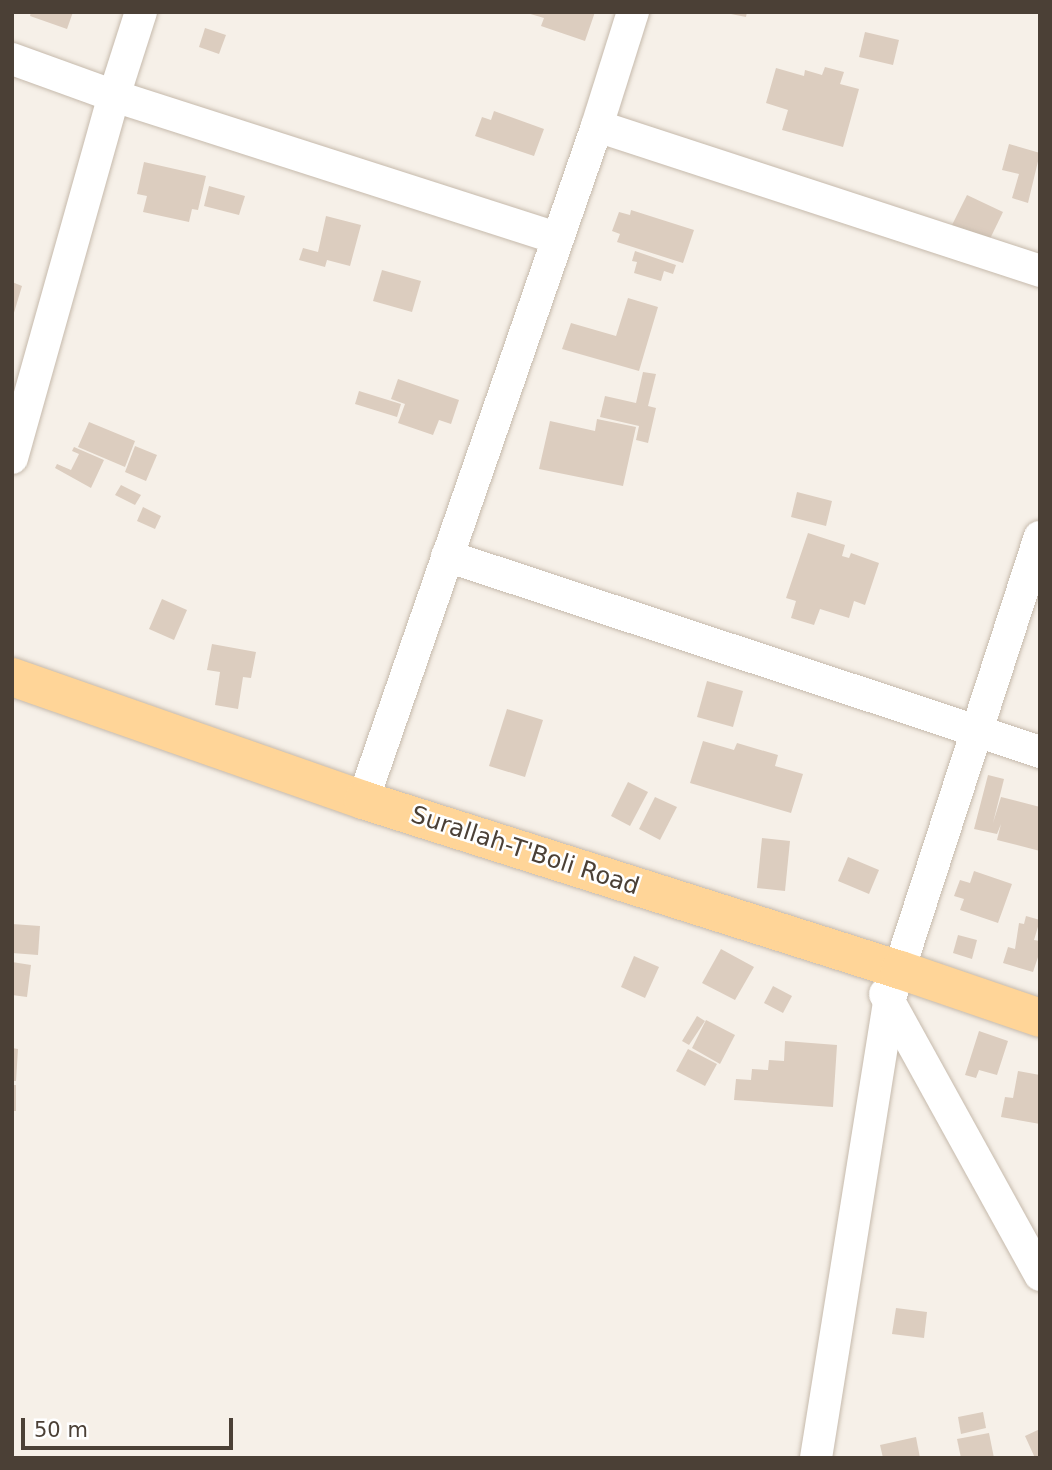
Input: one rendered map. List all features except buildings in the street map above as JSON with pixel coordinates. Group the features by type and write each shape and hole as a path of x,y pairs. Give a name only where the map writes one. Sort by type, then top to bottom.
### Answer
{"main road":[{"name":"Surallah-T'Boli Road","path":"13,682 885,977 1040,1018"}],"street":[{"path":"12,458 114,96 141,12"},
{"path":"363,800 597,126 633,12"},
{"path":"12,59 114,96 557,238"},
{"path":"597,126 1040,271"},
{"path":"816,1458 885,977 977,732 1040,537"},
{"path":"447,556 1040,752"},
{"path":"885,977 1040,1275"}]}
